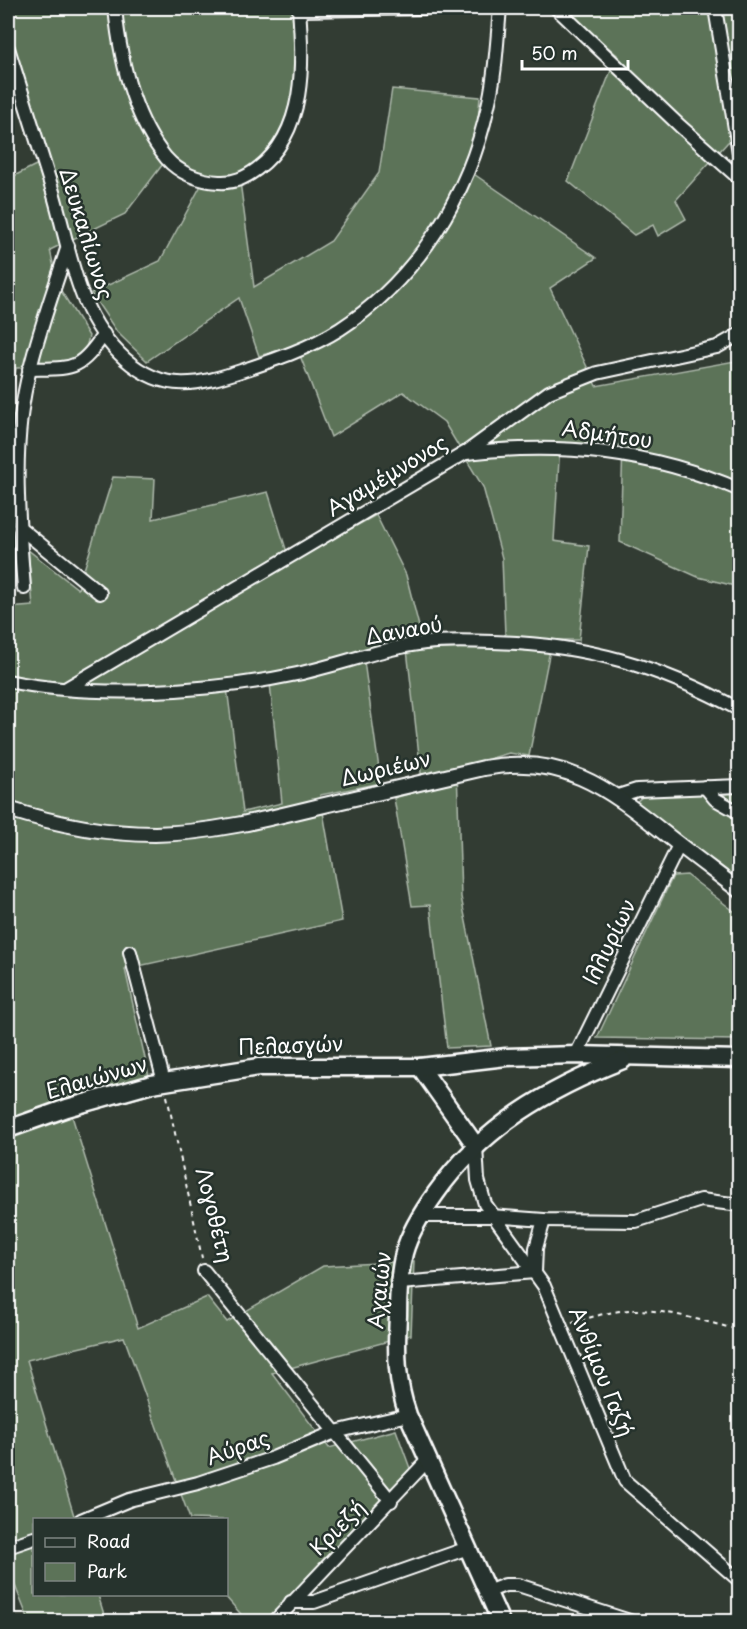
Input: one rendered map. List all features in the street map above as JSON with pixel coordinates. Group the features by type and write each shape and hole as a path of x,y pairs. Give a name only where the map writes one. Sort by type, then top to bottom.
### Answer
{"main road":[{"name":"Πελασγών","path":"164,1082 259,1067 420,1067 506,1057 632,1056"},
{"name":"Αχαιών","path":"501,1622 408,1415 399,1388 396,1366 400,1283 404,1253 420,1216 444,1182 476,1146 531,1103 569,1082 632,1056 740,1059"},
{"path":"420,1067 476,1146"},
{"name":"Ελαιώνων","path":"8,1129 67,1108 164,1082"}],"street":[{"path":"115,8 130,82 149,132 175,166 197,178 222,182 241,179 267,160 275,150 294,113 300,83 299,9 426,8"},
{"name":"Δευκαλίωνος","path":"8,48 68,245 82,300 104,334 126,359 148,375 176,384 195,384 296,353 339,330 362,312 415,260 437,231 460,190 476,148 489,104 500,8"},
{"path":"556,8 680,126 740,179"},
{"path":"715,8 740,159"},
{"path":"24,588 19,527 18,453 29,369 68,245"},
{"path":"29,369 71,368 91,353 104,334"},
{"name":"Αγαμέμνονος","path":"67,688 465,453 540,397 565,384 597,374 717,347 740,334"},
{"name":"Αδμήτου","path":"465,453 532,447 617,452 670,465 740,490"},
{"path":"19,527 100,593"},
{"name":"Δαναού","path":"8,681 67,688 144,691 218,686 294,675 416,644 439,641 504,642 577,649 619,658 670,675 740,710"},
{"name":"Δωριέων","path":"8,809 107,831 155,834 191,832 245,824 484,768 514,764 542,765 566,771 618,796 740,891"},
{"path":"618,796 637,790 740,786"},
{"path":"705,787 715,799 740,813"},
{"name":"Ιλλυρίων","path":"576,1056 680,845"},
{"path":"130,952 164,1082"},
{"name":"Ανθίμου Γαζή","path":"476,1146 480,1189 491,1216 535,1272 562,1326 625,1481 632,1490 740,1581"},
{"path":"420,1216 636,1221 701,1200 740,1205"},
{"path":"400,1283 535,1272 536,1248 544,1220"},
{"name":"Λογοθέτη","path":"204,1271 392,1501"},
{"name":"Αύρας","path":"86,1518 129,1500 198,1483 273,1458 335,1432 408,1415"},
{"name":"Κριεζή","path":"274,1622 392,1501 428,1460"},
{"path":"8,1547 33,1538"},
{"path":"291,1602 314,1602 468,1548"},
{"path":"487,1592 505,1585 518,1585 633,1622"}],"path":[{"name":"Λογοθέτη","path":"164,1082 204,1271"},
{"path":"562,1326 607,1313 642,1310 740,1330"}],"green space":[{"path":"8,8 297,8 294,78 284,121 274,141 259,159 239,174 254,287 331,241 379,173 392,89 480,97 477,132 468,170 596,258 550,288 596,386 735,361 739,369 739,587 698,577 620,542 623,445 560,444 554,541 589,546 579,640 552,640 529,756 509,753 457,768 461,897 491,1046 447,1048 430,905 412,906 394,798 423,790 406,641 363,654 381,783 320,795 342,921 125,969 153,1094 72,1116 138,1328 207,1297 227,1322 323,1266 414,1261 411,1335 272,1373 329,1448 396,1430 411,1471 266,1621 247,1621 225,1596 228,1596 228,1518 190,1518 124,1337 27,1360 75,1518 33,1518 33,1596 98,1596 106,1621 29,1621 8,1568 8,608 33,606 28,550 78,589 113,477 155,479 153,519 268,492 290,562 376,515 406,575 425,650 503,646 505,635 502,558 483,487 444,422 403,392 331,437 296,345 259,356 239,298 147,361 117,332 91,293 160,261 205,178 169,156 125,214 50,250 58,286 89,336 84,357 51,367 16,368 8,422 8,179 42,162 8,33","holes":["269,673 282,803 243,812 226,680"]},
{"path":"563,8 739,8 739,140 728,142 676,200 686,219 658,236 653,225 634,235 568,181 617,55"},
{"path":"671,793 739,793 739,884 635,803 642,797"},
{"path":"687,875 739,915 739,1040 597,1038 673,876"}]}
